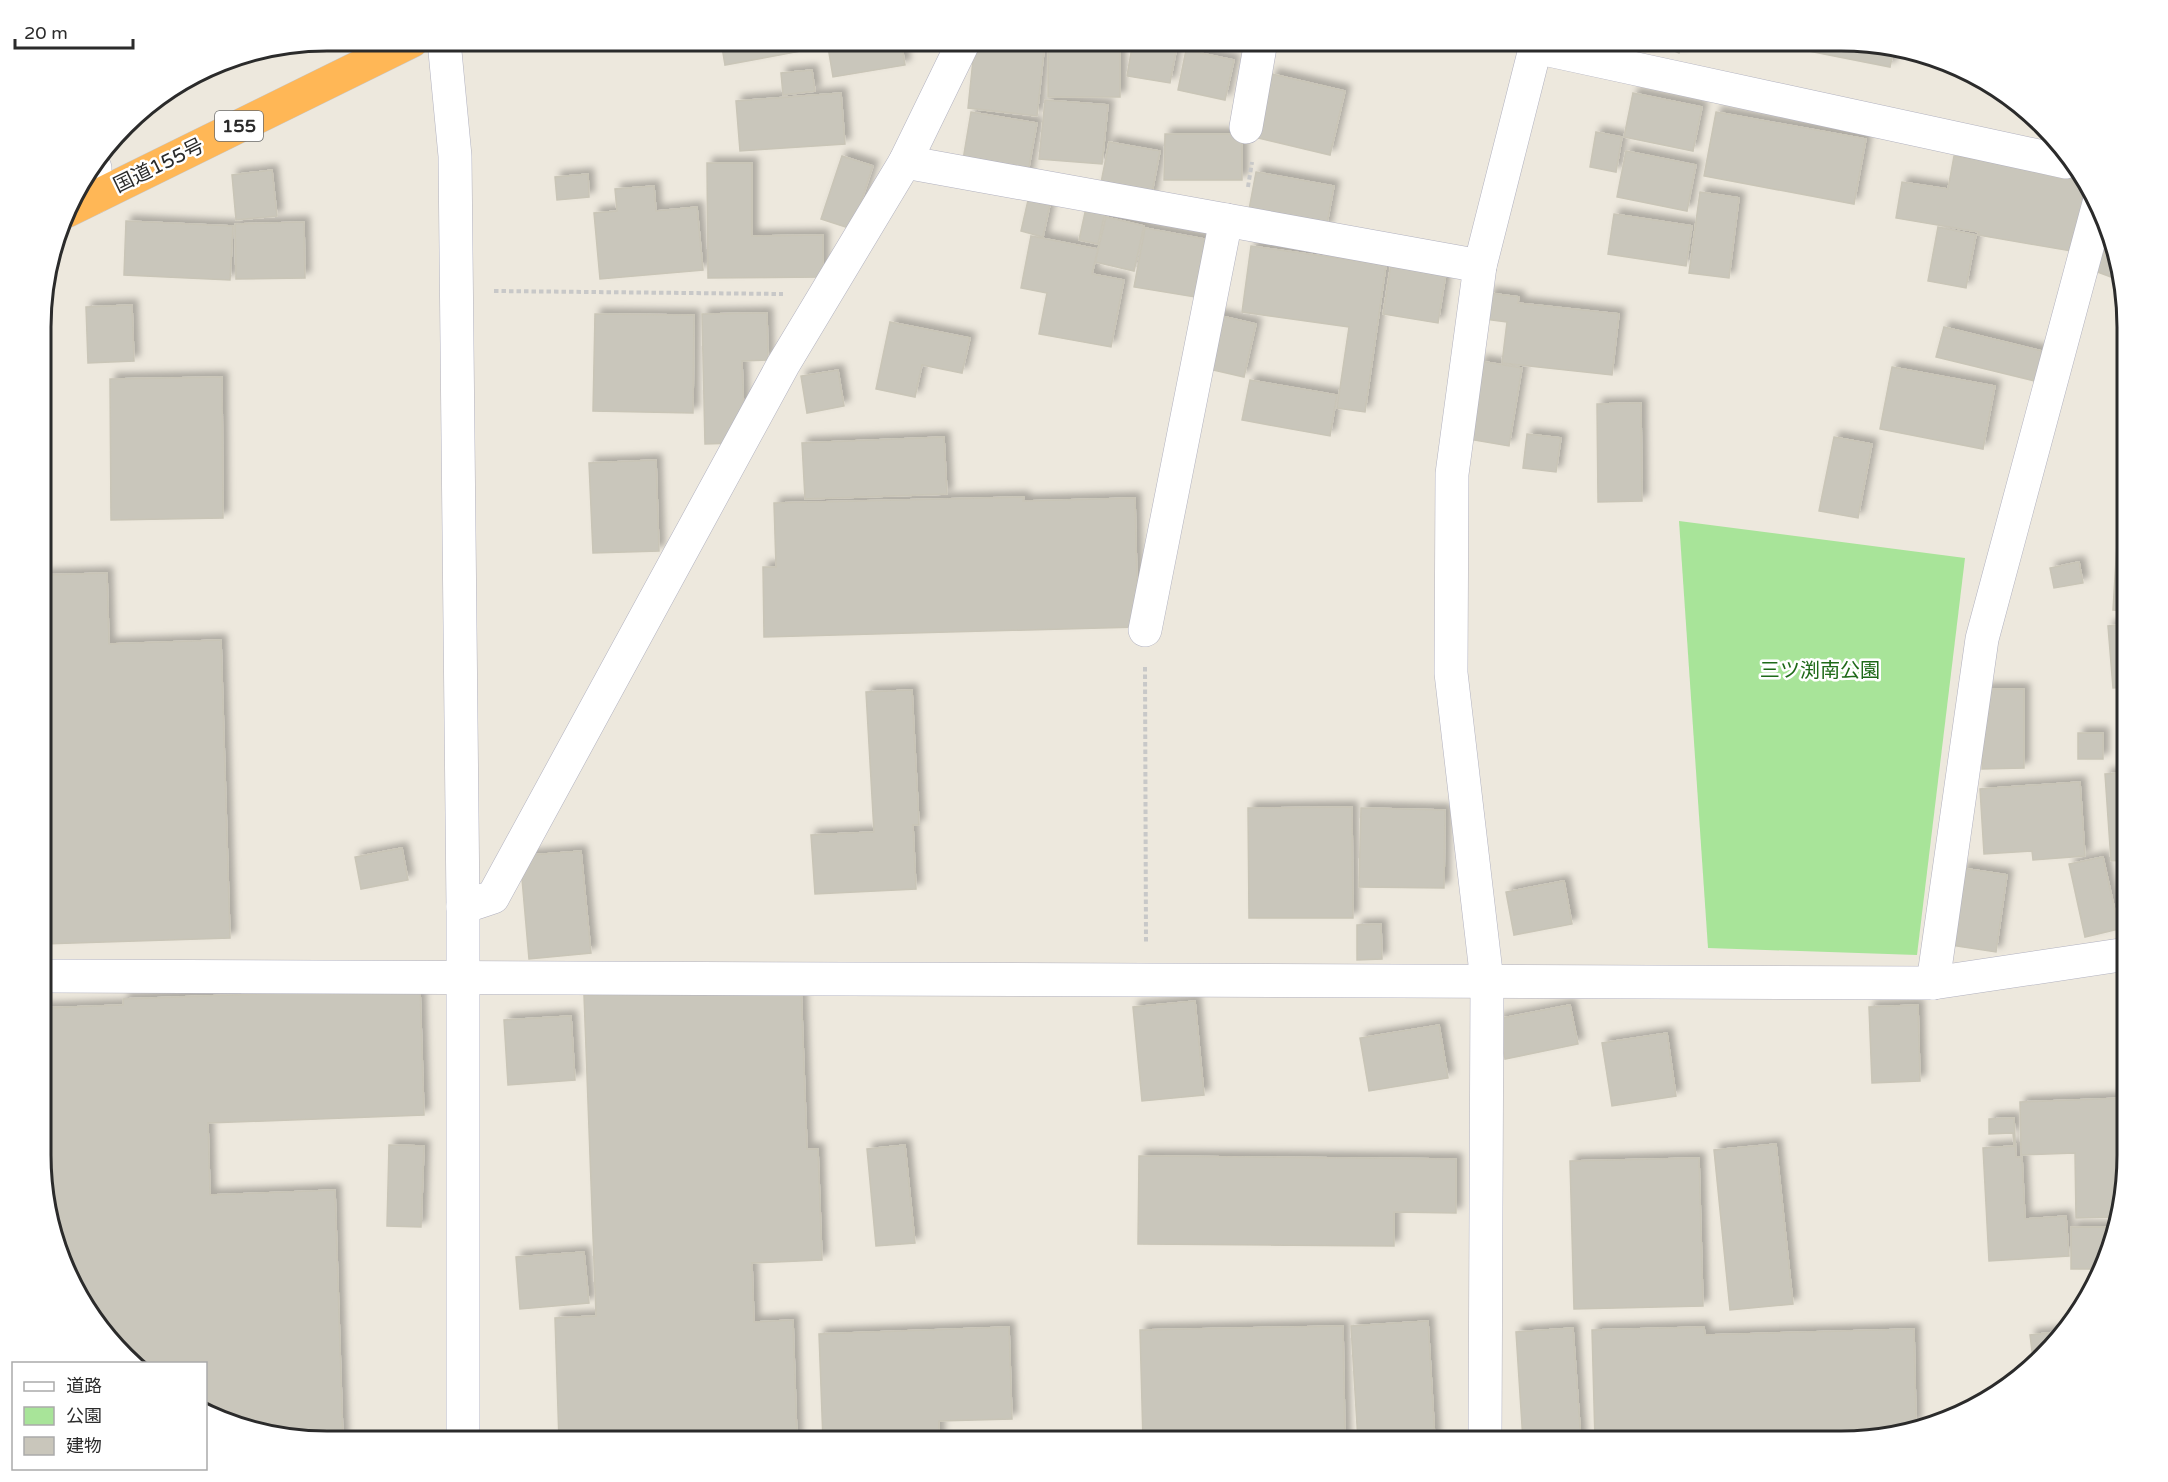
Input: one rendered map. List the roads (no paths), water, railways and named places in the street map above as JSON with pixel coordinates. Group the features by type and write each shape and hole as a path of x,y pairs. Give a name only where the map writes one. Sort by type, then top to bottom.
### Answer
{"highway":[{"name":"国道155号","path":"86,192 388,51"}],"street":[{"path":"445,51 456,156 464,907 463,1431"},
{"path":"464,907 493,897 783,365 905,162 959,51"},
{"path":"1246,127 1259,51"},
{"path":"1485,1431 1487,981 1451,673 1452,474 1480,266 1534,51"},
{"path":"1567,51 2061,161"},
{"path":"905,162 1480,266"},
{"path":"1933,983 1982,639 2095,218"},
{"path":"1144,630 1234,221"},
{"path":"51,976 1933,983 2117,955"}],"park label":[{"name":"三ツ渕南公園","path":"1820,671"}]}
